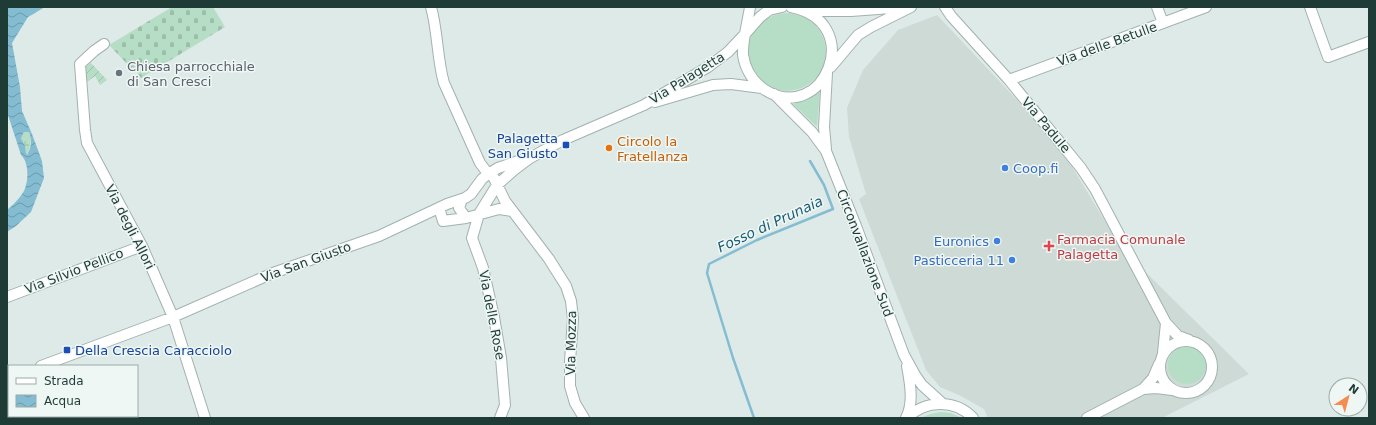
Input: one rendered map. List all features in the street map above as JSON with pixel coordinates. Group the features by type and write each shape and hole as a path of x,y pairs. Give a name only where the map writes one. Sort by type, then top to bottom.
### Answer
{"street":[{"path":"431,7 436,24 444,83 482,165 488,174 494,178 497,185 479,214"},
{"path":"746,33 750,7"},
{"name":"Via Palagetta","path":"497,185 530,158 564,140 644,105 708,68 723,57 764,13 774,8 782,7"},
{"path":"791,7 803,9 856,11 905,7"},
{"name":"Via Palagetta","path":"746,33 743,46 745,63 750,76 762,88 774,94 785,97 796,96 805,93 818,84 828,70 858,36 871,27 912,7"},
{"name":"Via Padule","path":"945,7 951,16 1009,80 1081,168 1095,189 1166,323 1178,336 1189,340"},
{"path":"1157,7 1163,23"},
{"name":"Via delle Betulle","path":"1009,80 1206,7"},
{"path":"1310,7 1328,57 1369,42"},
{"path":"803,9 820,21 829,35 832,51 828,70"},
{"name":"Via degli Allori","path":"104,44 80,64 85,130 88,143 142,246 173,316 205,418"},
{"name":"Circonvallazione Sud","path":"826,151 824,127 828,70"},
{"name":"Via Palagetta","path":"644,105 713,84 730,84 762,88"},
{"name":"Circonvallazione Sud","path":"774,94 812,132 826,151 856,226 904,355 922,386 943,404"},
{"name":"Via Palagetta","path":"488,174 498,168 530,158"},
{"name":"Via San Giusto","path":"44,365 173,316 273,274 379,236 471,194 482,179 488,174"},
{"name":"Via Mozza","path":"497,185 501,195 512,211 558,271 569,292 573,311 569,367 570,386 575,403 584,418"},
{"path":"462,199 459,208 466,218"},
{"path":"439,208 443,221 466,218 499,209 512,211"},
{"name":"Via delle Rose","path":"479,214 472,239 484,268 501,358 505,405 500,418"},
{"name":"Via Silvio Pellico","path":"7,297 142,246"},
{"path":"1166,323 1160,370 1162,378 1172,390"},
{"path":"1087,418 1143,389 1153,378 1161,358 1167,348 1174,343 1189,340 1196,342 1208,352 1212,360 1211,375 1208,382 1195,392 1188,393 1156,388 1143,389"},
{"name":"Circonvallazione Sud","path":"904,355 910,391 910,406 906,418"},
{"name":"Circonvallazione Sud","path":"906,418 915,411 926,406 943,404 962,409 972,418"},
{"path":"505,405 508,418"}],"shaded area":[{"path":"937,15 1018,101 1071,165 1121,248 1249,374 1162,418 988,418 984,409 959,395 940,387 926,370 859,199 866,194 849,137 847,108 863,70 898,30"}],"green space":[{"path":"172,7 213,7 225,27 141,78 133,67 131,68 109,45"},
{"path":"787,13 802,16 815,24 823,37 826,52 823,67 815,80 802,88 787,91 772,88 759,80 751,67 748,52 751,37 759,24 772,16"},
{"path":"91,63 107,80 100,85 95,76 87,82 82,69"},
{"path":"820,92 816,126 793,104 808,99"},
{"path":"24,132 29,132 31,138 27,155 21,138"},
{"path":"1183,346 1191,346 1203,355 1206,365 1203,375 1197,381 1191,384 1183,384 1171,375 1168,369 1168,361 1177,349"},
{"path":"940,412 951,413 962,418 921,418"}],"water":[{"path":"7,7 45,7 28,17 12,43 20,87 22,111 42,161 44,178 31,212 7,232 7,210 16,201 26,187 27,167 24,158 21,155 7,112","holes":["24,132 29,132 31,144 27,155 21,138"]}],"waterway":[{"name":"Fosso di Prunaia","path":"754,418 733,358 707,273 709,264 757,240 833,209 824,185 810,161"}],"place":[{"name":"Chiesa parrocchiale di San Cresci","path":"119,73"},
{"name":"Palagetta San Giusto","path":"566,145"},
{"name":"Circolo la Fratellanza","path":"609,148"},
{"name":"Coop.fi","path":"1005,168"},
{"name":"Euronics","path":"997,241"},
{"name":"Farmacia Comunale Palagetta","path":"1049,246"},
{"name":"Pasticceria 11","path":"1012,260"},
{"name":"Della Crescia Caracciolo","path":"67,350"}]}
